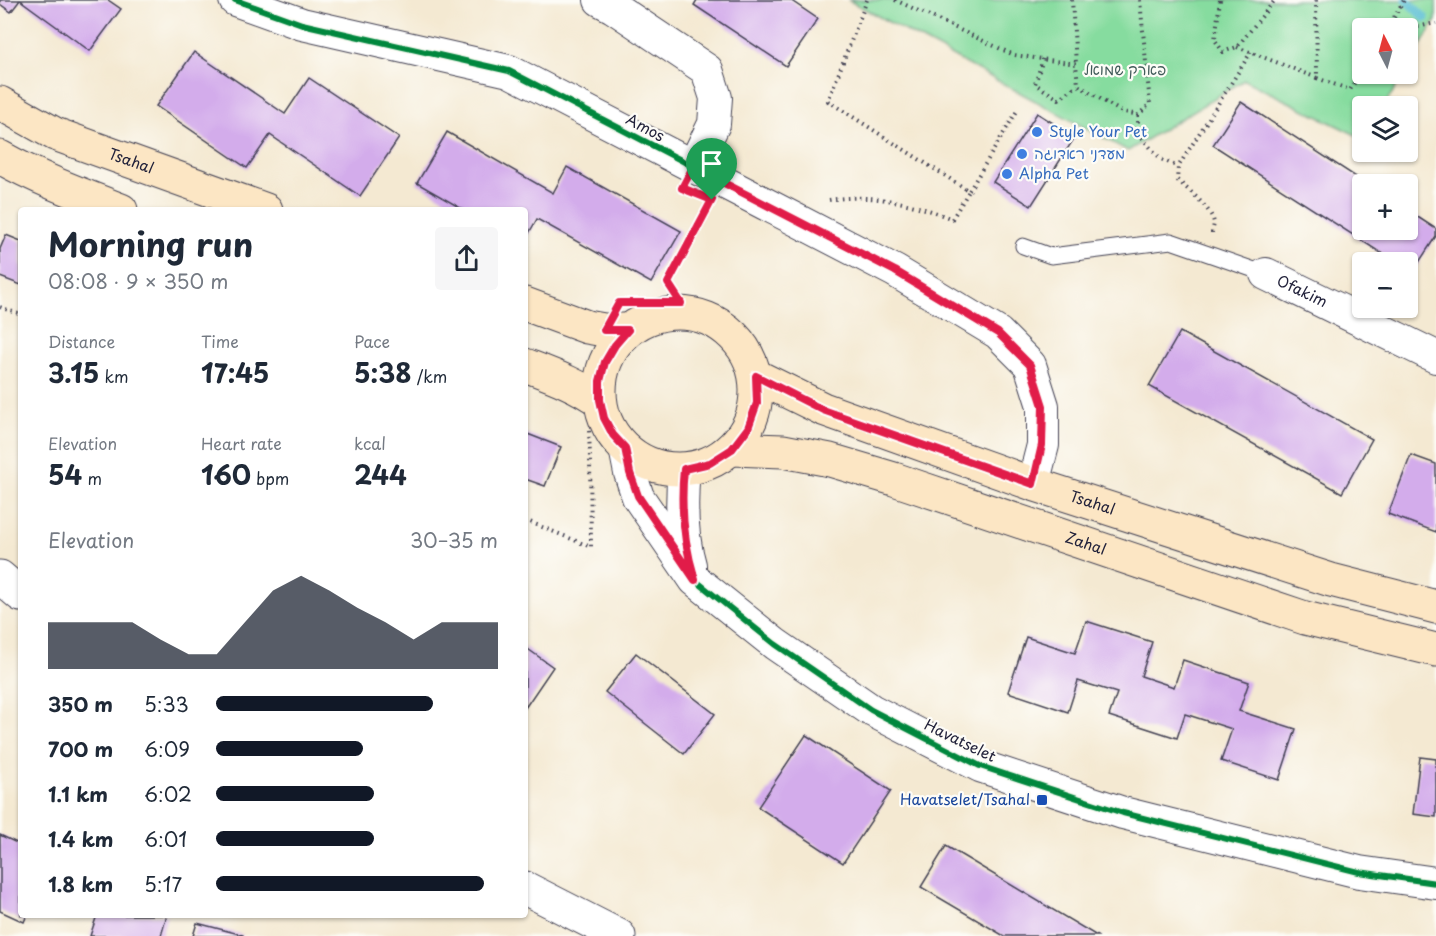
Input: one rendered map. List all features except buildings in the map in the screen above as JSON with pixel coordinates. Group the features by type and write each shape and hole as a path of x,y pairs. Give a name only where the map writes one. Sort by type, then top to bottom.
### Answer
{"main road":[{"name":"Tsahal","path":"0,103 55,134 258,207"},
{"path":"0,157 18,168 59,186 114,207"},
{"path":"528,305 587,327 604,330 634,317 648,318 670,313 694,314 716,322 735,336 749,354 756,376 757,403 748,428 732,449 710,463 684,469 663,468 642,461 625,448 613,435 593,396 570,383 528,366"},
{"path":"593,396 605,362 634,317"},
{"name":"Tsahal","path":"756,376 823,410 1033,484 1331,580 1436,607"},
{"name":"Zahal","path":"732,449 783,451 830,460 894,479 1305,618 1436,650"}],"street":[{"name":"Amos","path":"235,0 302,24 509,71 895,271 998,333 1030,365 1043,406 1042,445 1033,484"},
{"path":"600,0 707,70 717,98 714,124 693,167"},
{"name":"Ofakim","path":"1266,274 1436,357"},
{"name":"Havatselet","path":"625,448 638,496 695,580 775,644 871,710 980,766 1123,813 1359,872 1436,883"},
{"path":"684,469 682,515 687,556 695,580"},
{"path":"0,577 18,592"},
{"path":"528,890 619,936"}],"lane":[{"path":"1023,246 1051,256 1171,242 1266,274"}],"path":[{"path":"867,0 828,101 969,191"},
{"path":"895,0 1014,55 1076,64"},
{"path":"1072,0 1078,86"},
{"path":"1140,0 1150,104 1138,115 1138,134 1161,159 1178,167"},
{"path":"1220,0 1215,40 1223,52 1237,47 1275,0"},
{"path":"1316,0 1317,78"},
{"path":"1394,18 1404,0"},
{"path":"1418,27 1436,23"},
{"path":"1237,47 1350,90 1354,84"},
{"path":"1214,224 1210,213 1177,180 1178,167 1251,52"},
{"path":"1043,59 1035,84 1059,99 1078,86"},
{"path":"1078,86 1120,111 1138,115"},
{"path":"827,201 869,198 928,209 952,219 1017,111"},
{"path":"634,317 681,303 668,283 712,200"},
{"path":"0,307 18,314"},
{"path":"528,521 591,547 590,459 593,396"}],"green space":[{"name":"פארק שמואל","path":"848,0 1436,0 1436,20 1418,50 1418,18 1352,18 1352,84 1398,84 1390,96 1352,96 1352,133 1244,80 1128,151"}],"waterway":[{"path":"1406,0 1425,18"}],"cycle path":[{"path":"235,0 302,24 509,71 895,271 998,333 1030,365 1043,406 1043,445 1033,484"},
{"path":"625,448 638,497 695,580 775,644 871,710 980,766 1123,813 1359,872 1436,883"}],"place":[{"name":"Style Your Pet","path":"1037,132"},
{"name":"מעדני ראדוגה","path":"1022,154"},
{"name":"Alpha Pet","path":"1007,174"},
{"name":"Havatselet/Tsahal","path":"1042,800"}],"route":[{"path":"693,167 895,271 998,333 1030,365 1043,406 1042,445 1033,484 823,410 756,376 757,403 748,428 732,449 710,463 684,469 682,515 687,556 695,580 638,496 625,448 613,435 604,418 600,400 600,381 605,362 615,345 628,330 604,330 619,303 681,303 668,283 712,200 682,188 693,167"}]}
